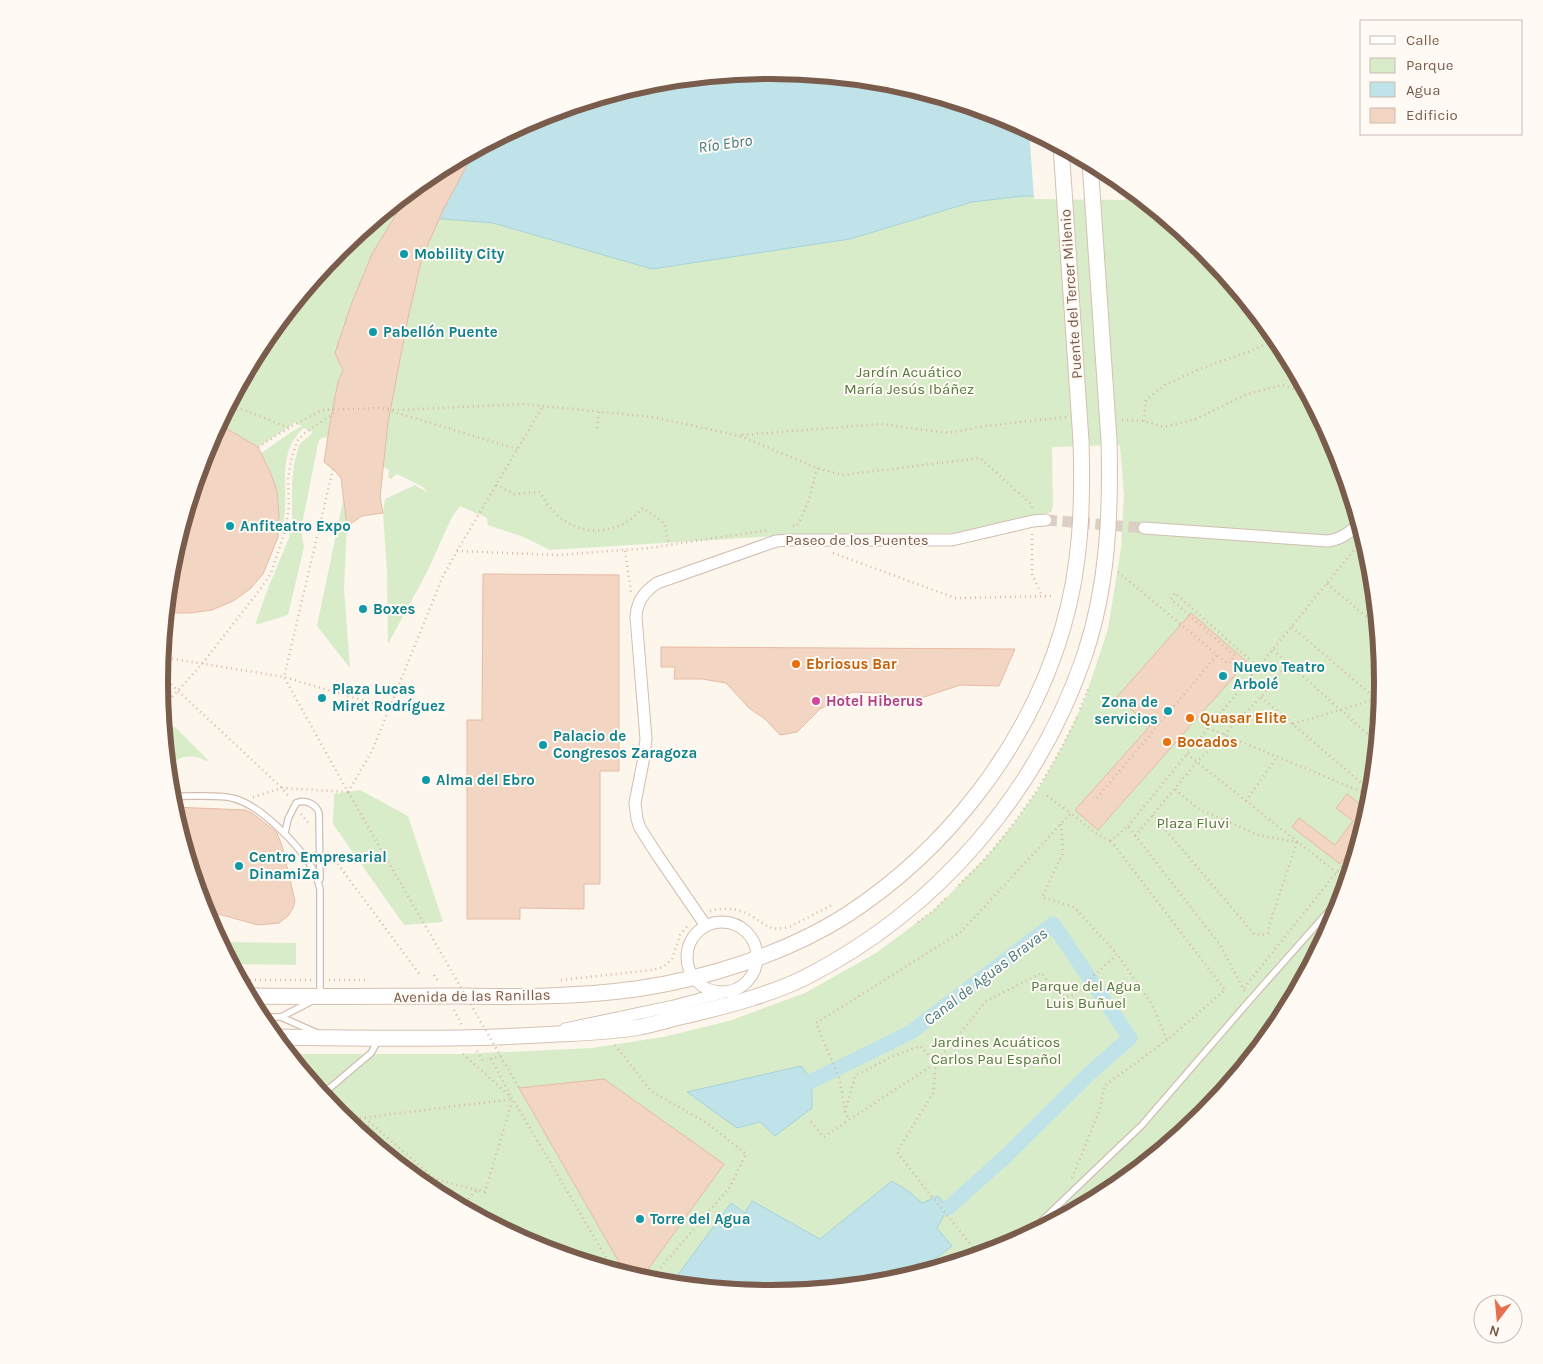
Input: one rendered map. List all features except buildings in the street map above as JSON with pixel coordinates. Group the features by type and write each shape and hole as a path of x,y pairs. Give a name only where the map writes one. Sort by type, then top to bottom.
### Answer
{"main road":[{"name":"Puente del Tercer Milenio","path":"1062,154 1081,442"},
{"name":"Puente del Tercer Milenio","path":"742,1002 804,978 860,947 891,925 944,879 998,818 1023,783 1048,740 1065,702 1085,654 1100,589 1108,535 1110,492 1109,440 1091,170"},
{"name":"Avenida de las Ranillas","path":"257,996 509,997 586,994 700,982 802,940 844,916 902,874 951,825 974,798 1016,739 1029,714 1058,645 1070,599 1079,547 1082,515 1081,442"},
{"path":"285,1037 470,1039 587,1033 640,1027 742,1002"}],"street":[{"name":"Paseo de los Puentes","path":"706,926 658,856 637,820 635,804 646,739 636,617 638,604 646,591 657,583 776,541 952,540 1033,521 1046,520"},
{"path":"1144,528 1328,541 1342,538 1354,528"},
{"path":"547,1035 571,1027 674,1006 716,995 743,985 754,971 757,958 754,942 746,931 736,925 721,922 706,926 698,932 688,949 688,964 700,982 716,995 726,1000 742,1002"},
{"name":"Avenida de las Ranillas","path":"700,982 718,991 727,991"}],"lane":[{"path":"179,796 232,797 249,804 285,834 305,857 316,873 320,889"},
{"path":"281,1017 320,996 320,838 318,810 305,802 298,801 294,805 288,819 285,834"},
{"path":"1043,1220 1142,1125 1330,909"},
{"path":"270,1017 281,1017 328,1038"},
{"path":"326,1089 371,1053 380,1038"}],"path":[{"path":"1144,421 1146,400 1165,385 1197,370 1253,350 1269,342"},
{"path":"1117,420 1144,421 1164,427 1196,419 1247,394 1282,385 1299,390"},
{"path":"258,447 322,410 381,408 397,410 522,404 653,417 740,436 817,468 843,474 980,458 1032,506 1032,574 1042,596"},
{"path":"348,792 372,751 442,576 543,406"},
{"path":"381,408 517,450"},
{"path":"233,410 242,409 289,428"},
{"path":"169,701 202,664 262,588 271,573 285,531 289,506 288,479 297,441 305,433 338,410"},
{"path":"597,428 599,412"},
{"path":"740,436 881,424 948,433 986,426 1071,417"},
{"path":"788,527 797,526 801,518 808,503 817,468"},
{"path":"333,469 284,677 348,792 519,1088"},
{"path":"496,485 514,494 540,492 546,504 559,517 570,525 587,530 605,530 622,525 643,508 664,522 669,544"},
{"path":"457,551 557,555 625,550 770,529"},
{"path":"1111,842 1128,826 1358,545"},
{"path":"625,550 632,597"},
{"path":"831,552 955,598 1056,596"},
{"path":"1118,572 1228,664 1235,656 1171,599 1175,593 1258,668"},
{"path":"1327,583 1371,620"},
{"path":"1292,627 1374,697"},
{"path":"1273,650 1372,737"},
{"path":"1097,798 1217,655"},
{"path":"169,658 284,677 390,708"},
{"path":"1135,836 1197,762 1262,697 1288,663"},
{"path":"168,681 282,788 420,975"},
{"path":"1262,697 1365,788"},
{"path":"1293,724 1374,699"},
{"path":"1208,728 1365,791"},
{"path":"1187,754 1342,877"},
{"path":"1246,801 1277,756"},
{"path":"282,788 348,792"},
{"path":"1175,789 1197,808 1258,835 1297,842"},
{"path":"1047,796 1095,833 1111,842 1225,990 1167,1040 1104,1086 1100,1109 1063,1202"},
{"path":"849,1120 844,1112 840,1080 816,1023 961,932 1071,813"},
{"path":"1153,815 1254,934 1262,935 1268,933 1297,842"},
{"path":"1061,824 1063,853 1042,897 1074,908 1117,954 1151,1002 1167,1040"},
{"path":"1128,826 1220,945 1250,1000"},
{"path":"1244,988 1348,860"},
{"path":"557,980 643,971 663,967 672,959 684,930 698,916 713,910 722,908 739,910 753,916 767,927 781,929 789,927 836,903"},
{"path":"811,1122 824,1137 936,1063 986,1001 1042,974 1056,994 1071,996 1117,954"},
{"path":"431,981 438,982 434,975"},
{"path":"247,980 369,980"},
{"path":"448,981 458,981"},
{"path":"446,997 484,1063"},
{"path":"615,1045 651,1091 707,1123 746,1154 730,1187 655,1274"},
{"path":"844,1112 855,1076 892,1057 920,1046 936,1063 933,1093 898,1152 974,1250"},
{"path":"463,1054 513,1099"},
{"path":"501,1056 492,1059 497,1070 610,1263"},
{"path":"356,1119 513,1099"},
{"path":"365,1118 435,1178 485,1192 513,1099"},
{"path":"366,1129 371,1122"},
{"path":"466,1201 477,1190"}],"green space":[{"name":"Parque del Agua Luis Buñuel","path":"1025,196 1132,198 1169,228 1225,284 1273,347 1313,415 1343,488 1363,564 1370,603 1375,682 1370,761 1363,800 1343,876 1329,913 1313,949 1273,1017 1225,1080 1198,1109 1139,1161 1107,1184 1038,1223 1002,1239 928,1265 889,1274 811,1284 772,1285 732,1284 654,1274 615,1265 541,1239 505,1223 470,1204 436,1184 404,1161 345,1109 297,1054 463,1054 592,1048 663,1037 729,1021 805,993 876,953 934,910 987,856 1015,822 1039,788 1063,745 1084,701 1108,629 1121,548 1124,495 1120,445 1052,447 1052,512 954,533 810,534 550,550 526,538 488,525 487,518 460,506 452,517 426,574 388,644 387,572 383,513 385,499 415,485 428,493 423,487 397,474 391,479 388,477 389,470 324,437 320,439 301,530 304,547 288,615 255,625 289,538 292,519 294,464 299,445 313,432 304,428 295,438 290,448 285,470 284,519 278,537 279,513 277,494 261,453 302,426 295,423 258,447 225,427 249,380 293,315 345,255 390,215 493,223 652,269 850,239 972,202"},
{"path":"344,496 347,524 344,588 350,668 317,626"},
{"path":"170,725 176,728 208,760 191,756 173,762"},
{"path":"360,790 408,816 443,922 404,925 333,824 334,794"},
{"path":"227,942 296,943 296,965 238,964"}],"water":[{"name":"Río Ebro","path":"732,80 811,80 889,90 928,99 1002,125 1038,141 1107,180 1132,198 1025,196 972,202 850,239 652,269 493,223 390,215 436,180 505,141 541,125 615,99 654,90"},
{"path":"801,1066 812,1081 812,1108 775,1136 760,1122 737,1128 687,1092"},
{"path":"892,1181 922,1203 938,1196 948,1208 937,1228 952,1246 927,1265 850,1280 772,1285 732,1284 676,1277 731,1203 745,1213 752,1201 820,1239"}],"pier":[{"path":"1030,137 1107,180 1125,193 1125,200 1034,199"}],"waterway":[{"name":"Canal de Aguas Bravas","path":"812,1081 911,1032 1053,924 1130,1038 1090,1073 1006,1156 948,1208"}],"tunnel":[{"path":"1046,520 1144,528"}],"place":[{"name":"Mobility City","path":"404,254"},
{"name":"Pabellón Puente","path":"373,332"},
{"name":"Anfiteatro Expo","path":"230,526"},
{"name":"Boxes","path":"363,609"},
{"name":"Ebriosus Bar","path":"796,664"},
{"name":"Nuevo Teatro Arbolé","path":"1223,676"},
{"name":"Plaza Lucas Miret Rodríguez","path":"322,698"},
{"name":"Hotel Hiberus","path":"816,701"},
{"name":"Zona de servicios","path":"1168,711"},
{"name":"Quasar Elite","path":"1190,718"},
{"name":"Bocados","path":"1167,742"},
{"name":"Palacio de Congresos Zaragoza","path":"543,745"},
{"name":"Alma del Ebro","path":"426,780"},
{"name":"Centro Empresarial DinamiZa","path":"239,866"},
{"name":"Torre del Agua","path":"640,1219"}],"park label":[{"name":"Jardín Acuático María Jesús Ibáñez","path":"909,380"},
{"name":"Plaza Fluvi","path":"1193,823"},
{"name":"Jardines Acuáticos Carlos Pau Español","path":"996,1050"}]}
